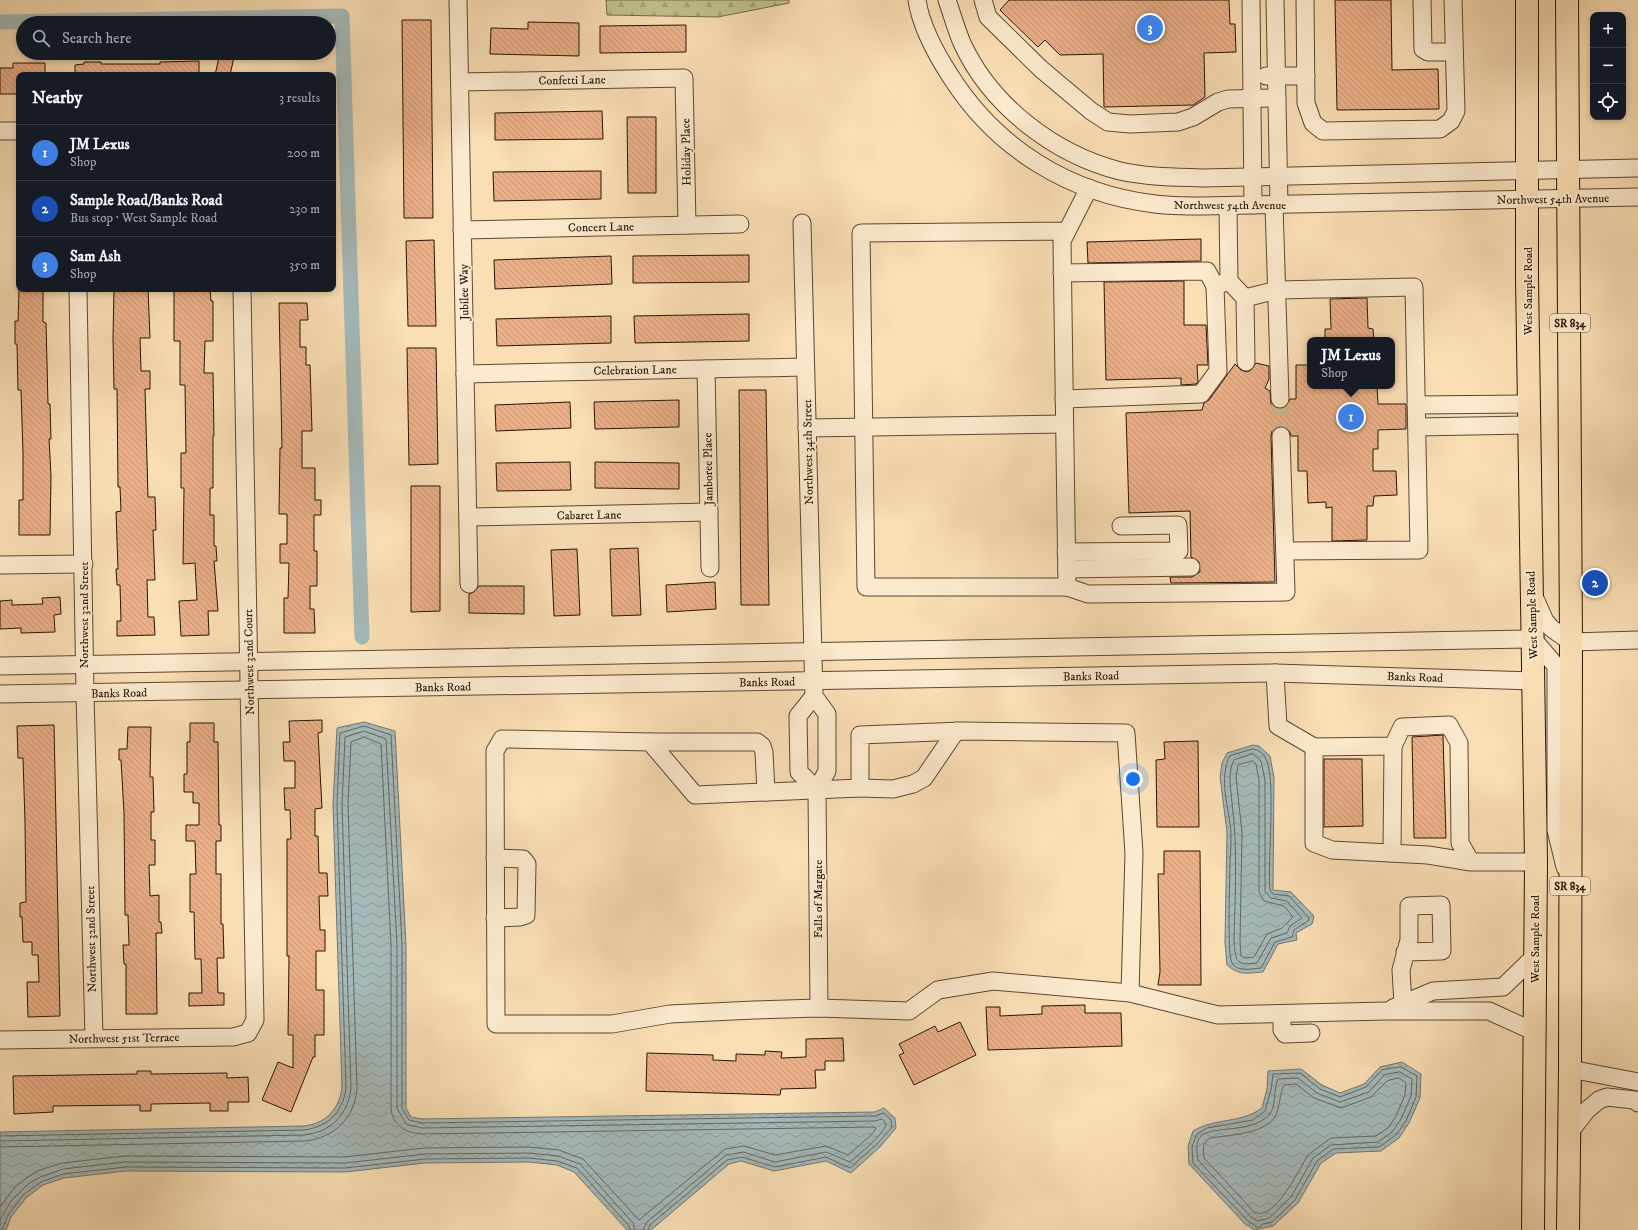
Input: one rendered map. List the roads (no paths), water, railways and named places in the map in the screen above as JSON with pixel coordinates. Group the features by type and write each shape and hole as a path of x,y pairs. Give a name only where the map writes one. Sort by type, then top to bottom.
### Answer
{"main road":[{"name":"West Sample Road","path":"1527,0 1529,415 1536,862 1533,1230"},
{"name":"SR 834","path":"1568,0 1571,642 1568,1230"}],"street":[{"name":"Jubilee Way","path":"458,0 469,584"},
{"name":"Northwest 54th Avenue","path":"917,0 918,10 937,56 963,96 990,127 1026,157 1074,183 1117,197 1155,204 1228,206 1638,197"},
{"path":"947,0 962,43 984,80 1010,110 1043,136 1084,158 1120,171 1157,177 1202,178 1638,168"},
{"path":"983,0 988,17 1036,64 1091,111 1108,122 1130,124 1178,122 1193,117 1218,102 1228,99 1277,98"},
{"path":"1251,0 1254,205"},
{"path":"1275,0 1279,176 1277,205 1277,290 1280,399"},
{"path":"1305,0 1306,103 1313,123 1323,131 1440,129 1451,121 1456,111 1453,0"},
{"path":"1422,0 1423,49 1428,52 1454,52"},
{"path":"1252,76 1306,76"},
{"name":"Confetti Lane","path":"460,82 684,78"},
{"name":"Holiday Place","path":"684,78 687,225"},
{"path":"0,131 16,131"},
{"path":"1067,588 1062,241 1089,188"},
{"path":"1064,400 1201,394 1218,371 1222,283 1228,206"},
{"name":"Northwest 34th Street","path":"802,223 814,688"},
{"name":"Concert Lane","path":"462,230 740,224"},
{"path":"1067,231 861,233 866,587 1067,588 1088,594 1286,592 1281,436"},
{"path":"1062,273 1207,271 1245,298 1277,290 1414,287 1419,550 1284,552"},
{"name":"Northwest 32nd Street","path":"78,292 84,564 84,665 94,1038"},
{"name":"Northwest 32nd Court","path":"242,292 255,1020 248,1033"},
{"path":"1245,298 1246,362"},
{"name":"Celebration Lane","path":"465,374 805,367"},
{"name":"Jamboree Place","path":"706,369 710,568"},
{"path":"1416,404 1529,415"},
{"path":"1417,427 1529,415"},
{"path":"807,428 1064,424"},
{"name":"Cabaret Lane","path":"468,517 709,512"},
{"path":"1066,552 1179,551 1178,525 1120,526"},
{"path":"0,565 84,564"},
{"path":"1067,569 1191,567"},
{"path":"1531,588 1545,620 1551,628 1571,642 1638,640"},
{"path":"0,666 1533,639 1556,666 1556,830 1570,883"},
{"path":"1275,673 1278,726 1314,747 1393,746"},
{"name":"Banks Road","path":"0,694 85,694 250,690 814,688 1275,673 1534,681"},
{"path":"814,688 827,714 828,771 817,790"},
{"path":"814,688 798,716 799,772 817,790"},
{"path":"1392,853 1393,746 1402,727 1449,725 1459,743 1460,843 1471,862"},
{"path":"860,788 860,735 956,731 1126,733 1134,854 1130,993"},
{"path":"650,742 695,795 860,788 892,789 913,784 924,778 956,731"},
{"path":"766,792 764,752 762,746 757,742 650,742 502,739 495,751 496,1024 612,1024 670,1014 818,1008 909,1011 938,990 993,981 1130,993 1218,1015 1386,1011 1489,1011 1535,1032"},
{"path":"1314,747 1314,843 1332,850 1428,855 1471,862 1536,862"},
{"name":"Falls of Margate","path":"817,790 818,1008"},
{"path":"495,858 523,859 527,864 526,915 520,917 495,918"},
{"path":"1403,1004 1401,970 1405,952"},
{"path":"1386,1011 1433,991 1503,987 1535,956"},
{"path":"1282,1014 1282,1030 1285,1034 1311,1033"},
{"name":"Northwest 51st Terrace","path":"0,1040 233,1037 248,1033"},
{"path":"1570,1069 1638,1082"},
{"path":"1569,1134 1587,1110 1599,1100 1607,1097 1634,1100 1638,1103"}],"water":[{"path":"364,722 395,731 406,945 406,1108 411,1117 422,1119 875,1112 884,1108 895,1118 896,1128 881,1146 851,1173 826,1161 774,1171 741,1161 729,1164 651,1230 627,1230 574,1172 557,1165 529,1162 425,1163 345,1172 126,1171 64,1178 43,1185 26,1198 11,1217 6,1230 0,1230 0,1132 303,1126 311,1125 324,1119 334,1109 338,1103 342,1088 333,805 337,728"},
{"path":"1253,745 1259,746 1270,756 1274,778 1273,890 1291,892 1314,916 1312,924 1296,933 1297,940 1278,944 1263,972 1244,973 1236,971 1227,965 1225,942 1227,832 1220,777 1222,763 1227,753"},
{"path":"1402,1062 1421,1074 1420,1098 1409,1123 1399,1138 1381,1151 1336,1153 1321,1163 1298,1203 1273,1226 1255,1230 1245,1224 1189,1164 1188,1146 1193,1131 1211,1124 1237,1119 1254,1113 1262,1108 1267,1089 1268,1071 1301,1069 1322,1085 1340,1093 1364,1084 1380,1067"}],"waterway":[{"path":"336,16 342,16 362,637"},
{"path":"0,22 16,22"}],"tunnel":[{"path":"1280,399 1281,436"}],"place":[{"name":"Sam Ash","path":"1150,28"},
{"name":"JM Lexus","path":"1351,417"},
{"name":"Sample Road/Banks Road","path":"1595,583"}]}
